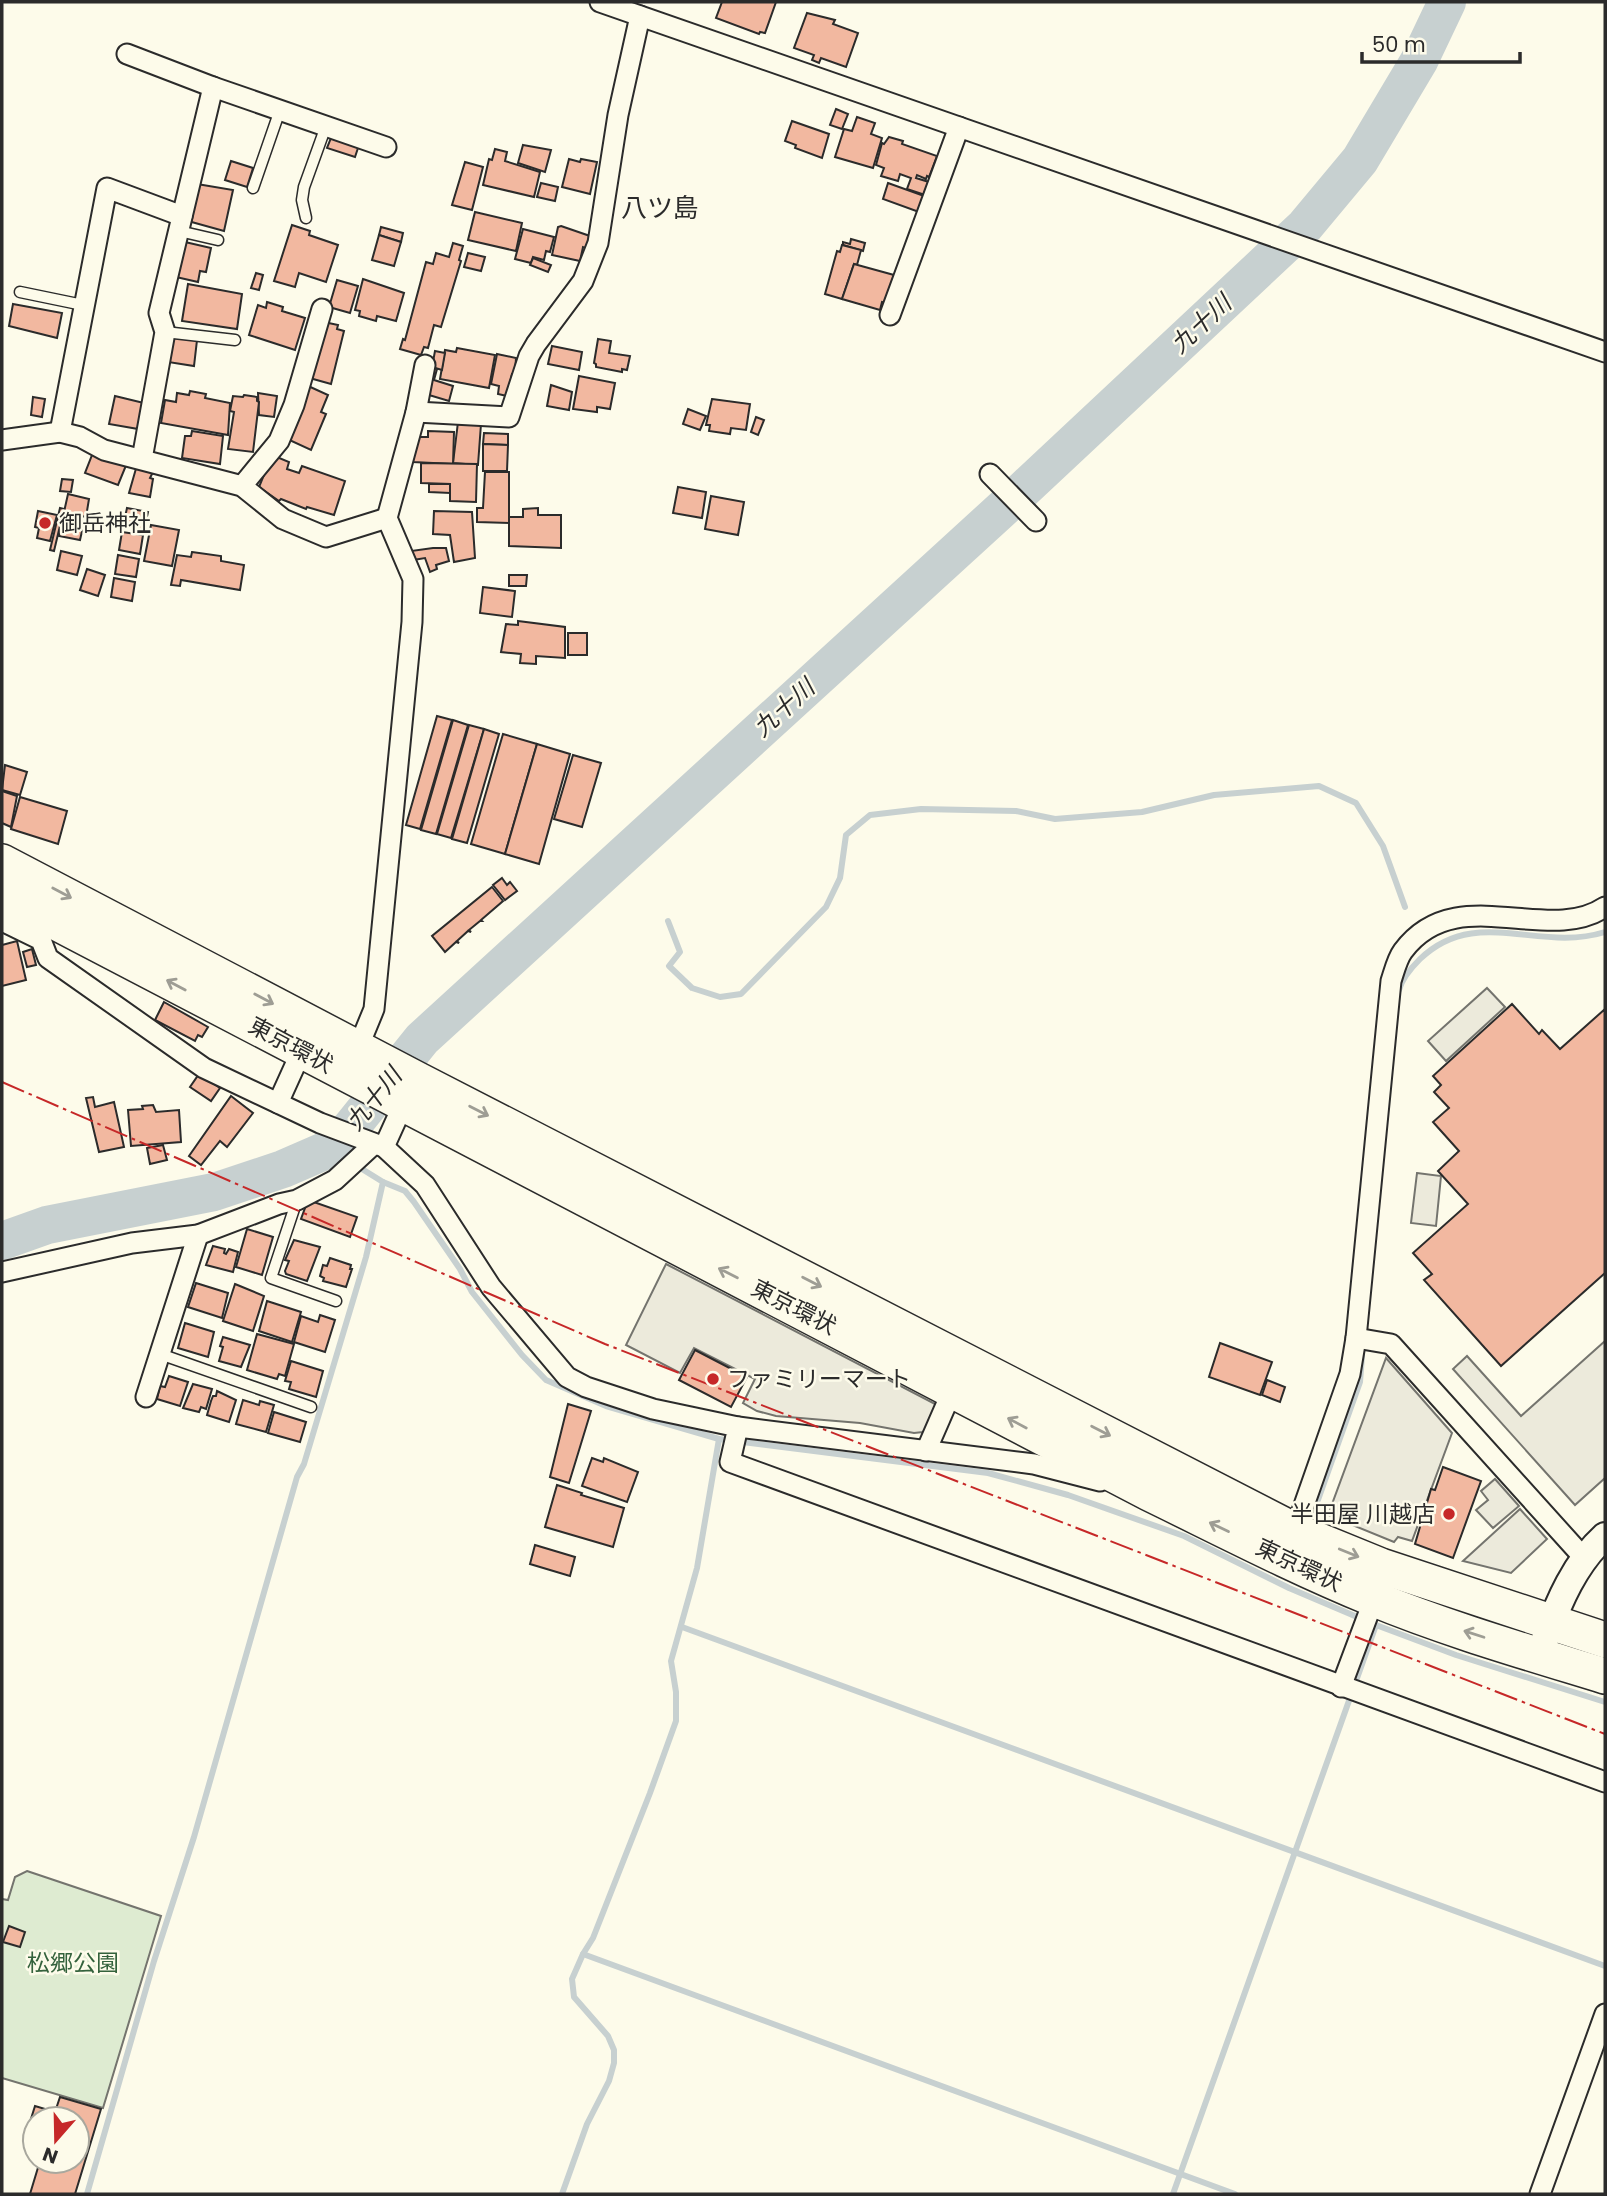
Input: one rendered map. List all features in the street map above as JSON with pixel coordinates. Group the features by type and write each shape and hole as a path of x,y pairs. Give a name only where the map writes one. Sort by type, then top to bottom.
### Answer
{"highway":[{"name":"東京環状","path":"2,862 358,1048 410,1092 953,1390 1149,1493 1297,1566 1374,1599 1538,1656 1605,1676"},
{"name":"東京環状","path":"2,894 38,926 302,1050 410,1092 1295,1531 1381,1566 1605,1640"}],"street":[{"path":"600,2 1605,352"},
{"path":"416,412 509,417 529,356 583,281 598,243 618,115 640,16"},
{"path":"127,54 386,147"},
{"path":"142,459 165,332 159,313 213,87"},
{"path":"890,315 958,127"},
{"path":"60,432 107,188 180,223"},
{"path":"242,486 279,441 294,405 321,309"},
{"path":"358,1048 374,1009 412,622 413,579 387,518 416,412 425,365"},
{"path":"2,440 60,432 80,437 104,450 242,486 283,519 326,537 387,518"},
{"path":"990,474 1036,521"},
{"path":"1295,1531 1364,1338 1391,981 1401,952 1432,926 1462,916 1552,920 1582,917 1605,907"},
{"path":"2,921 38,926 48,958 204,1068 320,1123 379,1146 425,1185 491,1287 567,1377 586,1387 653,1409 738,1427 1034,1464 1149,1493"},
{"path":"278,1103 302,1050"},
{"path":"2,1272 132,1243 198,1235 279,1204 297,1200 335,1180 379,1146 410,1092"},
{"path":"146,1397 198,1235"},
{"path":"1364,1338 1391,1344 1584,1558"},
{"path":"926,1451 953,1390"},
{"path":"738,1427 730,1462 1605,1782"},
{"path":"1538,1656 1550,1623 1584,1558 1605,1536"},
{"path":"1341,1686 1374,1599"},
{"path":"1540,2194 1605,2014"}],"lane":[{"path":"253,188 279,110"},
{"path":"306,218 302,201 304,187 326,126"},
{"path":"180,223 218,240"},
{"path":"20,292 83,305"},
{"path":"165,332 235,340"},
{"path":"297,1200 271,1278 336,1301"},
{"path":"160,1354 311,1407"}],"green space":[{"name":"松郷公園","path":"27,1871 161,1916 103,2108 2,2078 2,1899 8,1900 15,1877"}],"shaded area":[{"path":"1487,988 1505,1007 1446,1061 1428,1041"},
{"path":"1417,1173 1441,1176 1436,1226 1411,1223"},
{"path":"666,1264 939,1406 934,1420 923,1432 914,1433 860,1423 776,1416 757,1411 743,1403 755,1379 694,1348 680,1373 626,1345"},
{"path":"1605,1341 1605,1478 1575,1505 1453,1369 1467,1356 1521,1416"},
{"path":"1386,1358 1452,1433 1412,1541 1398,1537 1394,1542 1328,1515"},
{"path":"1495,1479 1519,1506 1493,1528 1476,1510 1488,1500 1481,1491"},
{"path":"1520,1509 1547,1539 1511,1573 1463,1561"}],"building":[{"path":"722,2 776,2 765,33 759,34 716,18"},
{"path":"807,13 835,20 833,24 858,33 846,67 821,58 819,63 812,60 814,55 794,48"},
{"path":"836,109 848,114 842,129 830,125"},
{"path":"857,117 875,123 871,134 882,138 873,168 835,157 844,129 852,131"},
{"path":"792,121 829,134 822,158 795,148 796,145 785,141"},
{"path":"333,133 360,142 355,157 327,148"},
{"path":"889,137 937,156 929,177 926,179 917,175 916,178 929,182 925,195 907,189 911,178 900,174 898,181 881,176 884,168 876,165 882,143"},
{"path":"523,145 551,150 545,172 518,163"},
{"path":"495,149 507,152 505,161 540,172 534,197 483,185 489,159 492,160"},
{"path":"569,159 597,162 590,194 562,187"},
{"path":"231,161 253,168 247,187 225,180"},
{"path":"465,162 483,167 472,210 452,205"},
{"path":"541,183 558,187 555,201 537,197"},
{"path":"888,183 927,197 919,212 883,199"},
{"path":"197,184 233,190 224,231 188,221"},
{"path":"475,212 522,223 516,251 468,240"},
{"path":"292,225 310,231 309,235 338,245 326,282 299,273 295,287 274,281"},
{"path":"381,227 403,233 401,242 379,235"},
{"path":"558,227 590,236 588,249 583,247 580,261 552,255"},
{"path":"523,229 554,237 550,252 546,251 544,260 533,257 531,263 515,259"},
{"path":"379,235 401,242 394,266 372,260"},
{"path":"851,239 865,243 863,251 843,245 843,242 850,244"},
{"path":"185,242 211,248 206,272 200,271 198,282 176,277"},
{"path":"453,243 463,246 459,260 461,261 441,327 434,325 428,348 424,347 421,355 400,349 403,339 405,340 426,262 433,264 436,253 449,257"},
{"path":"842,245 861,250 842,299 825,294 837,251 840,252"},
{"path":"468,253 485,257 481,271 464,267"},
{"path":"533,258 551,265 548,272 530,265"},
{"path":"854,264 894,275 886,303 882,302 880,310 842,299"},
{"path":"256,273 263,275 259,290 251,288"},
{"path":"363,279 404,293 396,321 377,316 376,321 359,316 360,311 355,310"},
{"path":"337,280 358,286 350,313 329,307"},
{"path":"188,284 242,294 237,329 182,321"},
{"path":"267,302 283,307 282,311 305,318 295,350 249,335 258,305 266,308"},
{"path":"13,304 62,313 57,338 9,326"},
{"path":"324,322 338,325 337,329 344,331 331,384 306,377"},
{"path":"171,336 197,340 194,366 168,362"},
{"path":"598,339 611,341 609,353 630,356 627,370 622,369 622,372 596,367 594,363"},
{"path":"552,346 582,352 579,370 548,364"},
{"path":"457,348 495,355 489,388 440,379 445,350 456,352"},
{"path":"435,351 445,353 442,370 432,367"},
{"path":"497,354 516,358 515,374 512,374 507,396 498,394 499,386 491,384"},
{"path":"431,368 437,369 434,380 453,386 449,401 429,395 427,402"},
{"path":"579,376 615,383 610,409 597,407 597,412 573,409"},
{"path":"306,385 328,395 321,412 326,414 311,450 285,438"},
{"path":"551,385 572,392 569,410 547,406"},
{"path":"190,391 206,394 205,398 230,403 228,435 161,423 165,400 176,402 177,393 189,395"},
{"path":"258,393 277,396 274,417 259,415"},
{"path":"115,396 148,404 144,430 109,424"},
{"path":"233,396 257,397 259,402 253,452 228,449 234,412 230,411"},
{"path":"33,397 45,399 42,417 31,415"},
{"path":"712,399 750,404 746,430 731,428 730,434 709,431 710,425 706,425"},
{"path":"688,409 706,416 700,430 683,424"},
{"path":"756,417 764,420 758,435 751,432"},
{"path":"458,422 481,424 478,465 453,463"},
{"path":"192,431 223,436 220,464 182,458 185,436 191,436"},
{"path":"428,431 454,432 453,464 413,462 414,437 428,437"},
{"path":"484,433 508,434 508,445 483,444"},
{"path":"483,444 508,445 507,471 483,471"},
{"path":"94,450 127,463 118,485 85,473"},
{"path":"272,455 289,462 287,469 299,473 302,466 345,481 334,515 307,507 306,509 281,499 279,501 259,487"},
{"path":"421,463 477,464 476,502 450,501 450,484 421,483"},
{"path":"137,465 153,472 150,478 153,479 150,497 129,493"},
{"path":"485,472 509,472 509,523 477,522 477,508 483,508"},
{"path":"62,479 73,480 71,492 60,491"},
{"path":"429,484 450,484 450,493 429,492"},
{"path":"678,487 706,492 702,518 673,513"},
{"path":"68,494 89,499 86,517 64,512"},
{"path":"711,496 744,502 738,535 705,529"},
{"path":"60,508 64,509 54,551 50,550"},
{"path":"127,508 148,512 144,530 123,526"},
{"path":"538,508 538,515 561,515 561,548 509,546 509,517 523,517 523,509"},
{"path":"38,511 57,515 50,541 37,538 39,528 35,527"},
{"path":"434,511 472,512 475,558 454,562 450,535 433,534"},
{"path":"63,518 84,522 80,540 59,536"},
{"path":"151,525 179,530 172,566 144,561"},
{"path":"122,532 143,535 140,554 119,550"},
{"path":"446,548 449,561 436,565 437,569 430,572 425,558 413,560 411,551"},
{"path":"61,551 82,556 77,575 57,570"},
{"path":"192,552 221,556 221,561 244,565 240,590 181,580 180,586 171,585 177,555 191,557"},
{"path":"118,555 139,559 136,577 115,574"},
{"path":"87,569 105,575 98,596 80,590"},
{"path":"509,575 527,575 526,586 509,586"},
{"path":"114,578 135,582 132,601 111,597"},
{"path":"483,587 515,591 512,617 480,613"},
{"path":"518,621 565,627 565,658 536,656 536,664 520,663 521,654 501,652 506,624 518,625"},
{"path":"568,633 587,633 587,655 568,655"},
{"path":"437,716 452,720 420,829 406,825"},
{"path":"453,720 468,725 436,834 421,830"},
{"path":"469,725 484,729 451,838 437,834"},
{"path":"484,729 499,734 467,843 452,839"},
{"path":"503,734 537,744 505,854 471,844"},
{"path":"537,744 570,754 539,864 505,854"},
{"path":"573,755 601,763 582,827 554,819"},
{"path":"5,765 27,772 20,795 2,790"},
{"path":"2,791 17,796 11,827 2,823"},
{"path":"20,797 67,811 58,844 11,829"},
{"path":"502,878 507,885 510,882 517,891 505,900 493,885"},
{"path":"492,887 503,901 469,930 471,932 468,931 457,941 459,943 456,942 445,952 432,936"},
{"path":"17,941 26,980 2,986 2,945"},
{"path":"32,949 36,965 27,967 23,952"},
{"path":"164,1002 208,1027 202,1037 198,1035 195,1041 155,1020"},
{"path":"1512,1004 1539,1034 1542,1030 1560,1049 1605,1009 1605,1273 1501,1366 1424,1280 1432,1274 1413,1253 1468,1204 1438,1171 1459,1151 1433,1122 1449,1108 1434,1092 1441,1085 1433,1076"},
{"path":"199,1074 220,1088 211,1101 190,1087"},
{"path":"231,1096 253,1113 227,1147 220,1141 201,1165 189,1156"},
{"path":"93,1097 95,1107 114,1102 124,1147 99,1152 86,1098"},
{"path":"153,1105 156,1112 179,1110 181,1142 131,1146 128,1110"},
{"path":"163,1145 167,1160 150,1164 147,1148"},
{"path":"308,1200 357,1217 350,1237 301,1219"},
{"path":"247,1229 273,1237 262,1275 236,1267"},
{"path":"294,1240 320,1247 307,1281 286,1274 285,1271 289,1261 285,1260"},
{"path":"213,1246 225,1249 226,1254 229,1249 238,1252 233,1272 206,1265"},
{"path":"330,1258 351,1265 346,1287 323,1281 324,1278 320,1276 323,1265 327,1266"},
{"path":"196,1283 228,1293 222,1318 188,1307"},
{"path":"235,1284 264,1296 253,1331 223,1321"},
{"path":"267,1301 301,1312 292,1342 259,1331"},
{"path":"320,1315 335,1320 325,1352 294,1342 301,1316 318,1322"},
{"path":"185,1323 214,1332 208,1357 178,1348"},
{"path":"257,1334 294,1344 285,1376 279,1374 277,1379 247,1370"},
{"path":"223,1337 250,1345 241,1367 219,1361"},
{"path":"1220,1343 1272,1362 1260,1395 1209,1377"},
{"name":"ファミリーマート","path":"695,1350 747,1377 731,1407 679,1380"},
{"path":"291,1361 323,1371 316,1397 289,1389 291,1382 285,1381"},
{"path":"169,1376 188,1382 180,1406 157,1399 160,1386 165,1387"},
{"path":"1267,1380 1285,1387 1280,1402 1262,1395"},
{"path":"193,1384 212,1389 206,1409 201,1407 199,1412 183,1408"},
{"path":"217,1391 236,1400 229,1422 207,1415"},
{"path":"243,1400 259,1405 260,1401 274,1405 266,1432 236,1424"},
{"path":"568,1404 591,1411 569,1483 550,1477"},
{"path":"274,1412 306,1422 300,1442 268,1433"},
{"path":"592,1458 603,1462 604,1458 638,1472 627,1502 582,1486"},
{"path":"1443,1467 1481,1481 1453,1558 1415,1544 1431,1489 1435,1490"},
{"path":"557,1485 624,1508 613,1547 545,1527"},
{"path":"535,1545 575,1557 570,1576 530,1564"},
{"path":"9,1926 25,1932 20,1947 3,1942"},
{"path":"60,2097 87,2105 57,2105"},
{"path":"91,2106 101,2109 91,2142"},
{"path":"36,2175 81,2175 75,2194 30,2194"}],"waterway":[{"name":"九十川","path":"2,1241 47,1225 214,1192 283,1169 336,1146 422,1039 1024,489 1305,226 1360,160 1419,61 1447,2"},
{"path":"668,921 680,952 669,966 692,988 720,997 741,994 826,907 840,878 846,835 870,815 921,809 1016,811 1055,819 1142,812 1214,795 1319,786 1356,803 1383,846 1405,907"},
{"path":"1399,990 1407,974 1420,959 1441,943 1463,935 1485,932 1580,937 1605,932"},
{"path":"87,2194 154,1961 194,1837 297,1477 304,1464 366,1257 383,1182 362,1169 336,1146"},
{"path":"383,1182 405,1191 460,1269 472,1292 522,1355 546,1380 606,1406 719,1439 988,1473 1068,1495 1184,1536 1289,1588 1376,1625 1173,2194"},
{"path":"1314,1511 1360,1382 1362,1356"},
{"path":"562,2194 587,2124 609,2081 614,2063 614,2050 608,2036 574,1997 572,1979 593,1938 676,1721 676,1692 671,1661 697,1568 719,1439"},
{"path":"1376,1625 1456,1655 1605,1702"},
{"path":"682,1627 1605,1966"},
{"path":"583,1954 1235,2194"}],"power":[{"path":"2,1082 605,1344 1605,1734"}],"place":[{"name":"御岳神社","path":"45,523"},
{"name":"ファミリーマート","path":"713,1379"},
{"name":"半田屋 川越店","path":"1449,1514"}],"district":[{"name":"八ツ島","path":"660,208"}]}
